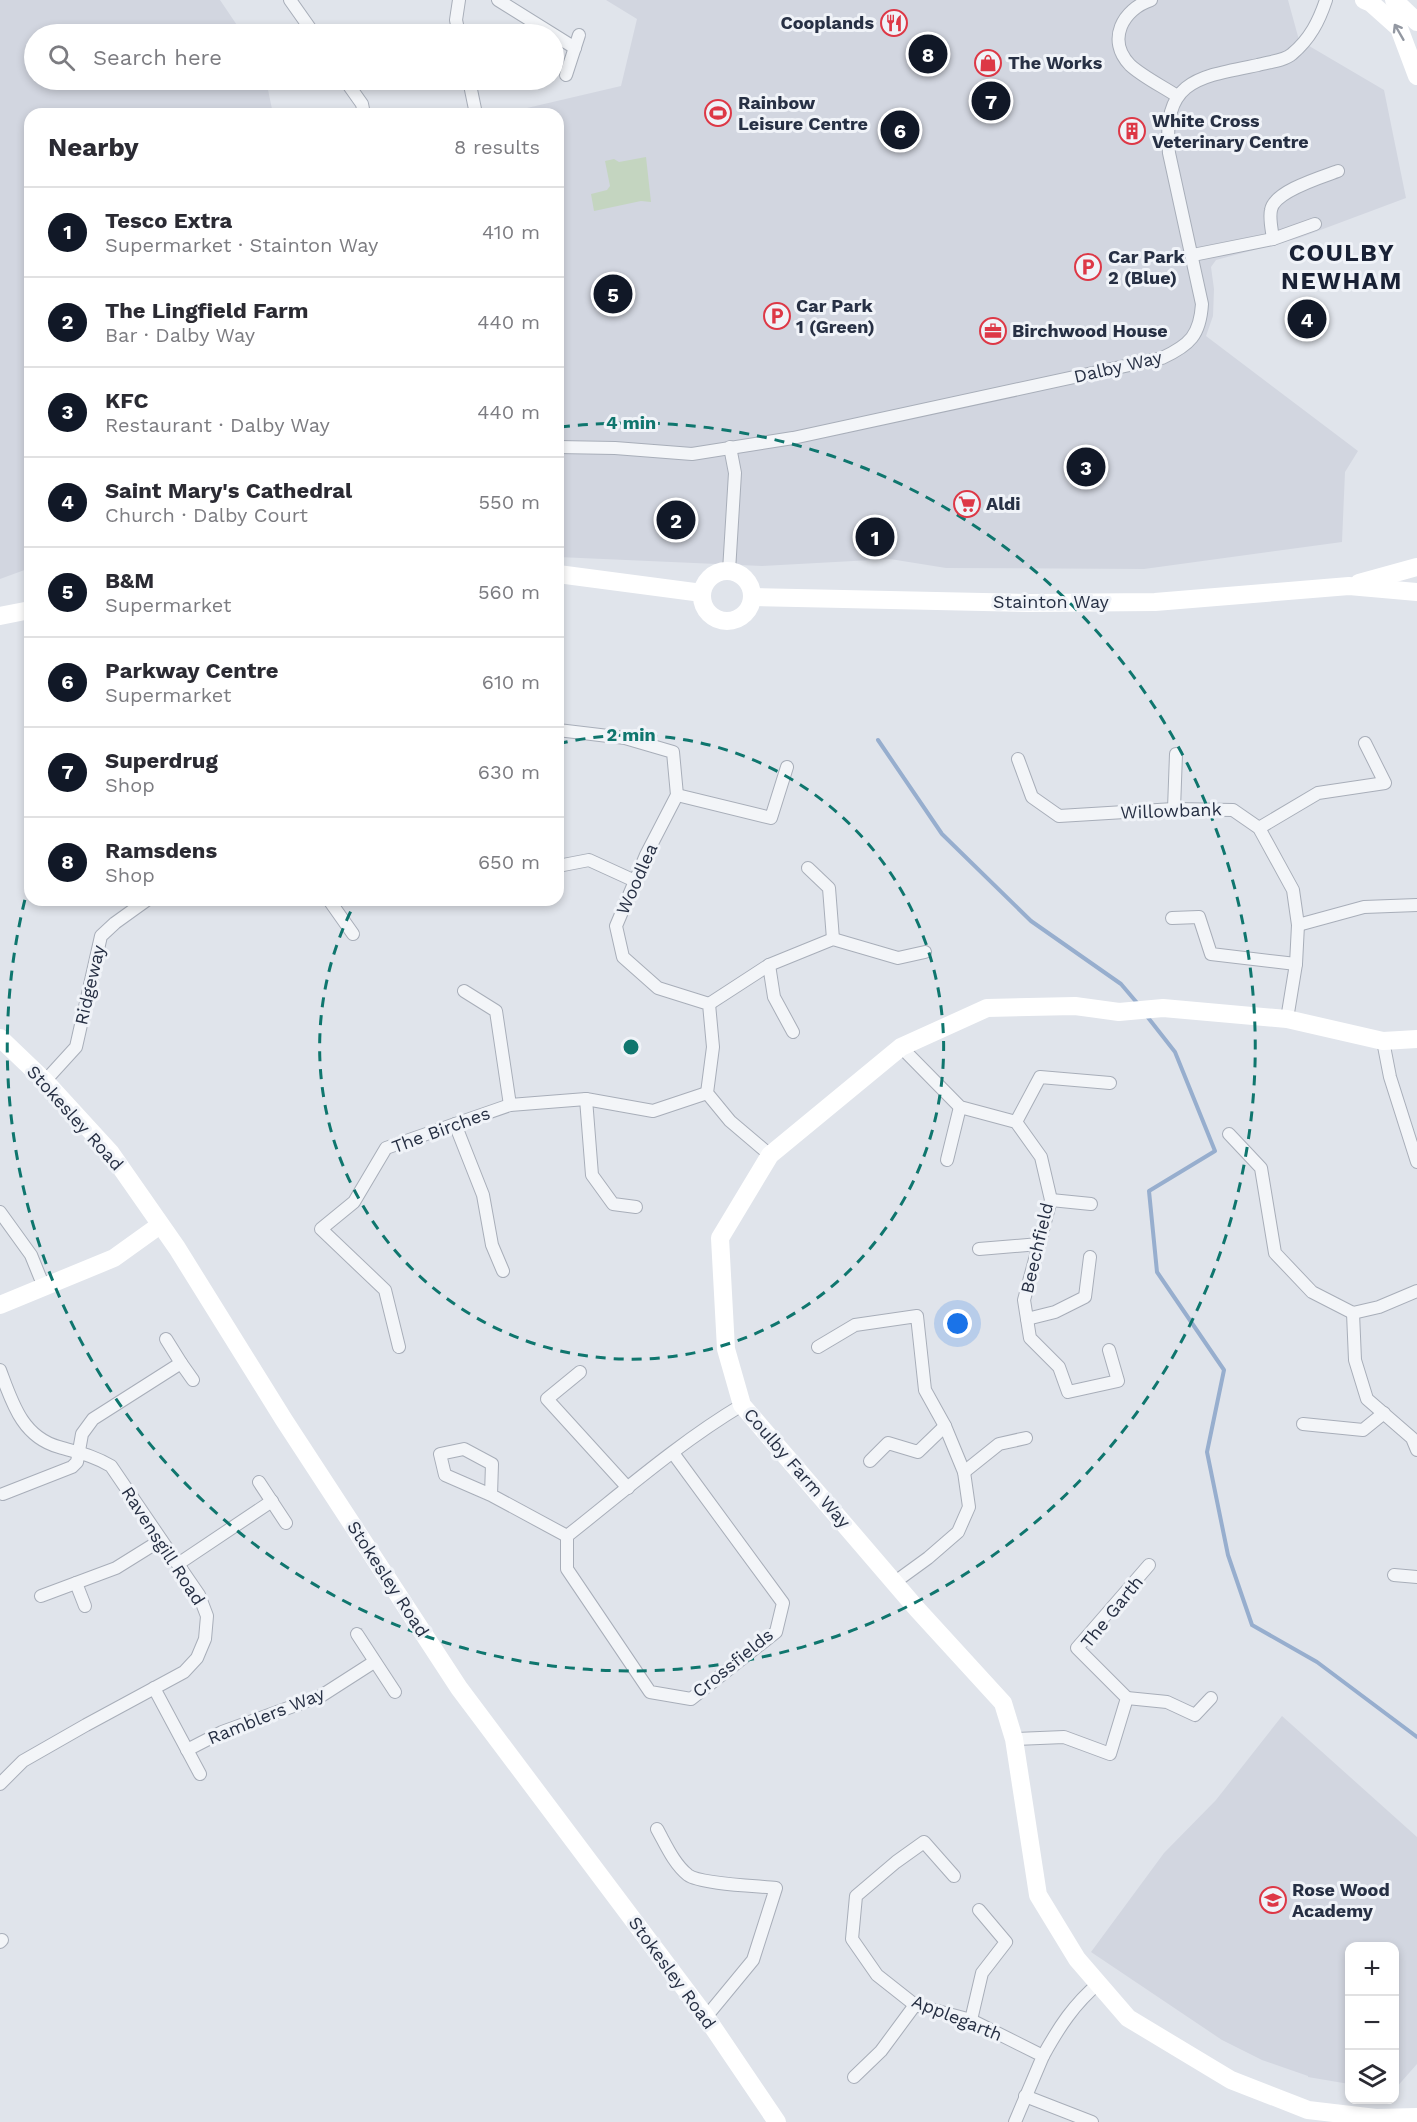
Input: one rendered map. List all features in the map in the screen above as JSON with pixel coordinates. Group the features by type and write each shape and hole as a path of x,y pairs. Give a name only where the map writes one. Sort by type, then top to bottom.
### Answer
{"street":[{"path":"290,0 307,24"},
{"path":"457,24 459,0"},
{"path":"498,0 536,24"},
{"path":"1151,0 1136,6 1123,21 1119,31 1121,50 1131,66 1177,96 1186,87 1210,75 1291,55 1318,24 1326,0"},
{"path":"1364,0 1371,3 1400,27 1417,76"},
{"path":"1394,0 1417,22"},
{"path":"566,75 579,35"},
{"path":"564,41 575,48"},
{"path":"352,90 363,108"},
{"path":"471,90 475,108"},
{"name":"Dalby Way","path":"564,447 615,448 692,454 793,438 1162,358 1180,350 1195,336 1201,318 1202,304 1169,153 1168,123 1171,108 1177,96"},
{"path":"1273,239 1271,211 1275,201 1308,182 1338,171"},
{"path":"1193,255 1273,239 1315,224"},
{"path":"729,571 735,473 730,447"},
{"name":"Stainton Way","path":"1349,586 1417,567"},
{"path":"721,571 729,571 744,577 749,583 752,597 750,606 738,618 729,621 720,620 706,610 702,602 702,593 705,584 712,576 721,571"},
{"path":"564,575 702,593"},
{"name":"Stainton Way","path":"752,597 1029,603 1155,602 1349,586 1417,592"},
{"path":"0,616 24,611"},
{"path":"564,731 625,738 673,752 677,795 771,818 787,767"},
{"path":"1259,828 1318,793 1385,783 1365,743"},
{"path":"1174,809 1176,754"},
{"name":"Willowbank","path":"1018,759 1032,797 1059,816 1174,809 1233,810 1259,828 1293,890 1298,925 1296,964 1287,1019"},
{"name":"Woodlea","path":"677,795 616,926 623,957 658,988 709,1004"},
{"path":"564,865 589,860 635,881"},
{"path":"808,868 829,888 833,939"},
{"path":"1298,925 1364,907 1417,905"},
{"name":"Ridgeway","path":"45,1081 76,1047 101,936 139,906"},
{"path":"333,906 353,934"},
{"path":"1172,918 1199,917 1211,954 1296,964"},
{"path":"770,1155 730,1121 707,1093 713,1047 709,1004 769,965 833,939 898,958 924,951"},
{"path":"769,965 774,997 793,1032"},
{"path":"464,991 496,1011 510,1105"},
{"name":"Coulby Farm Way","path":"1287,1019 1163,1008 1119,1012 1075,1006 987,1008 901,1047 770,1155 720,1238 726,1349 742,1405 948,1644 1003,1703 1014,1739 1038,1895 1077,1959 1128,2018 1231,2080 1308,2110 1376,2118 1417,2117"},
{"path":"1287,1019 1383,1041 1417,1039"},
{"name":"Stokesley Road","path":"0,1038 45,1081 110,1152 160,1225 459,1689 706,2017 777,2122"},
{"path":"1383,1041 1390,1077 1417,1162"},
{"path":"901,1047 960,1107 1017,1122 1040,1077 1110,1083"},
{"name":"The Birches","path":"399,1347 385,1290 321,1229 354,1202 386,1148 510,1105 586,1099 653,1111 707,1093"},
{"path":"586,1099 592,1175 613,1204 636,1207"},
{"path":"947,1160 960,1107"},
{"name":"Beechfield","path":"1017,1122 1041,1157 1051,1200 1024,1300 1030,1338 1059,1367 1068,1392 1118,1381 1109,1350"},
{"path":"455,1124 483,1195 492,1245 503,1270"},
{"path":"1229,1134 1261,1168 1275,1253 1312,1292 1353,1313 1379,1307 1417,1291"},
{"path":"1051,1200 1091,1204"},
{"path":"0,1212 31,1255 44,1287"},
{"path":"0,1305 114,1258 160,1225"},
{"path":"979,1249 1039,1244"},
{"path":"1027,1319 1055,1312 1085,1297 1089,1257"},
{"path":"1353,1313 1355,1360 1367,1399 1412,1438 1417,1450"},
{"path":"819,1347 855,1325 917,1316 926,1389 945,1426 964,1472 969,1507 958,1532 895,1582"},
{"path":"166,1339 193,1380"},
{"path":"3,1494 72,1467 77,1462 82,1434 93,1419 181,1363"},
{"name":"Ravensgill Road","path":"0,1370 14,1407 32,1432 45,1442 94,1456 111,1466 199,1595 207,1616 205,1639 197,1658 184,1672 23,1761 0,1784"},
{"path":"580,1372 547,1399 628,1488"},
{"path":"491,1495 492,1464 464,1449 440,1454 445,1475 491,1495 567,1536 673,1453 742,1405"},
{"path":"1303,1424 1363,1430 1384,1413"},
{"path":"870,1461 888,1443 918,1452 945,1426"},
{"path":"964,1472 999,1444 1026,1438"},
{"name":"Crossfields","path":"567,1536 567,1569 651,1692 691,1699 776,1632 783,1603 673,1453"},
{"path":"259,1482 286,1523"},
{"path":"178,1564 272,1501"},
{"path":"41,1596 116,1568 161,1540"},
{"name":"The Garth","path":"1127,1698 1077,1648 1149,1565"},
{"path":"1394,1575 1417,1577"},
{"path":"76,1583 85,1606"},
{"path":"357,1634 395,1692"},
{"name":"Ramblers Way","path":"187,1750 222,1732 321,1696 374,1662"},
{"name":"Ramblers Way","path":"154,1688 200,1774"},
{"path":"1014,1739 1064,1737 1110,1754 1127,1698 1167,1702 1195,1715 1211,1698"},
{"path":"657,1829 677,1864 690,1877 776,1888 753,1960 706,2017"},
{"name":"Applegarth","path":"954,1876 924,1842 856,1896 852,1939 877,1975 915,2005 971,2020 1043,2056"},
{"path":"971,2020 982,1972 1006,1942 979,1910"},
{"path":"1015,2122 1043,2056 1061,2024 1079,2000 1099,1983"},
{"path":"854,2077 881,2051 915,2005"},
{"path":"1025,2096 1092,2122"}],"shaded area":[{"path":"0,0 220,0 236,24 24,24 24,90 268,90 272,108 24,108 24,570 0,579"},
{"path":"606,0 1288,0 1299,40 1384,90 1406,198 1299,238 1216,260 1211,267 1214,289 1213,316 1206,336 1358,451 1345,472 1342,542 1144,569 946,568 890,559 762,566 564,557 564,108 527,108 621,86 637,19"},
{"name":"Rose Wood Academy","path":"1282,1716 1417,1837 1417,2064 1399,2084 1399,1942 1345,1942 1345,2083 1308,2077 1262,2060 1222,2040 1091,1952 1164,1853 1216,1800"}],"green space":[{"path":"646,157 651,202 641,201 594,211 591,194 607,190 610,186 605,161 614,159 619,162"}],"waterway":[{"path":"878,740 942,834 1031,921 1121,984 1138,1004"},
{"path":"1146,1015 1175,1052 1215,1151 1149,1191 1157,1272 1224,1370 1207,1452 1228,1555 1252,1625 1317,1662 1417,1737"}],"place":[{"name":"Cooplands","path":"894,23"},
{"name":"Ramsdens","path":"928,54"},
{"name":"The Works","path":"988,63"},
{"name":"Superdrug","path":"991,101"},
{"name":"Rainbow Leisure Centre","path":"718,113"},
{"name":"Parkway Centre","path":"900,130"},
{"name":"White Cross Veterinary Centre","path":"1132,131"},
{"name":"Car Park 2 (Blue)","path":"1088,267"},
{"name":"B&M","path":"613,294"},
{"name":"Car Park 1 (Green)","path":"777,316"},
{"name":"Saint Mary's Cathedral","path":"1307,319"},
{"name":"Birchwood House","path":"993,331"},
{"name":"KFC","path":"1086,467"},
{"name":"Aldi","path":"967,504"},
{"name":"The Lingfield Farm","path":"676,520"},
{"name":"Tesco Extra","path":"875,537"},
{"name":"Rose Wood Academy","path":"1273,1900"}],"district":[{"name":"COULBY NEWHAM","path":"1342,267"}]}
